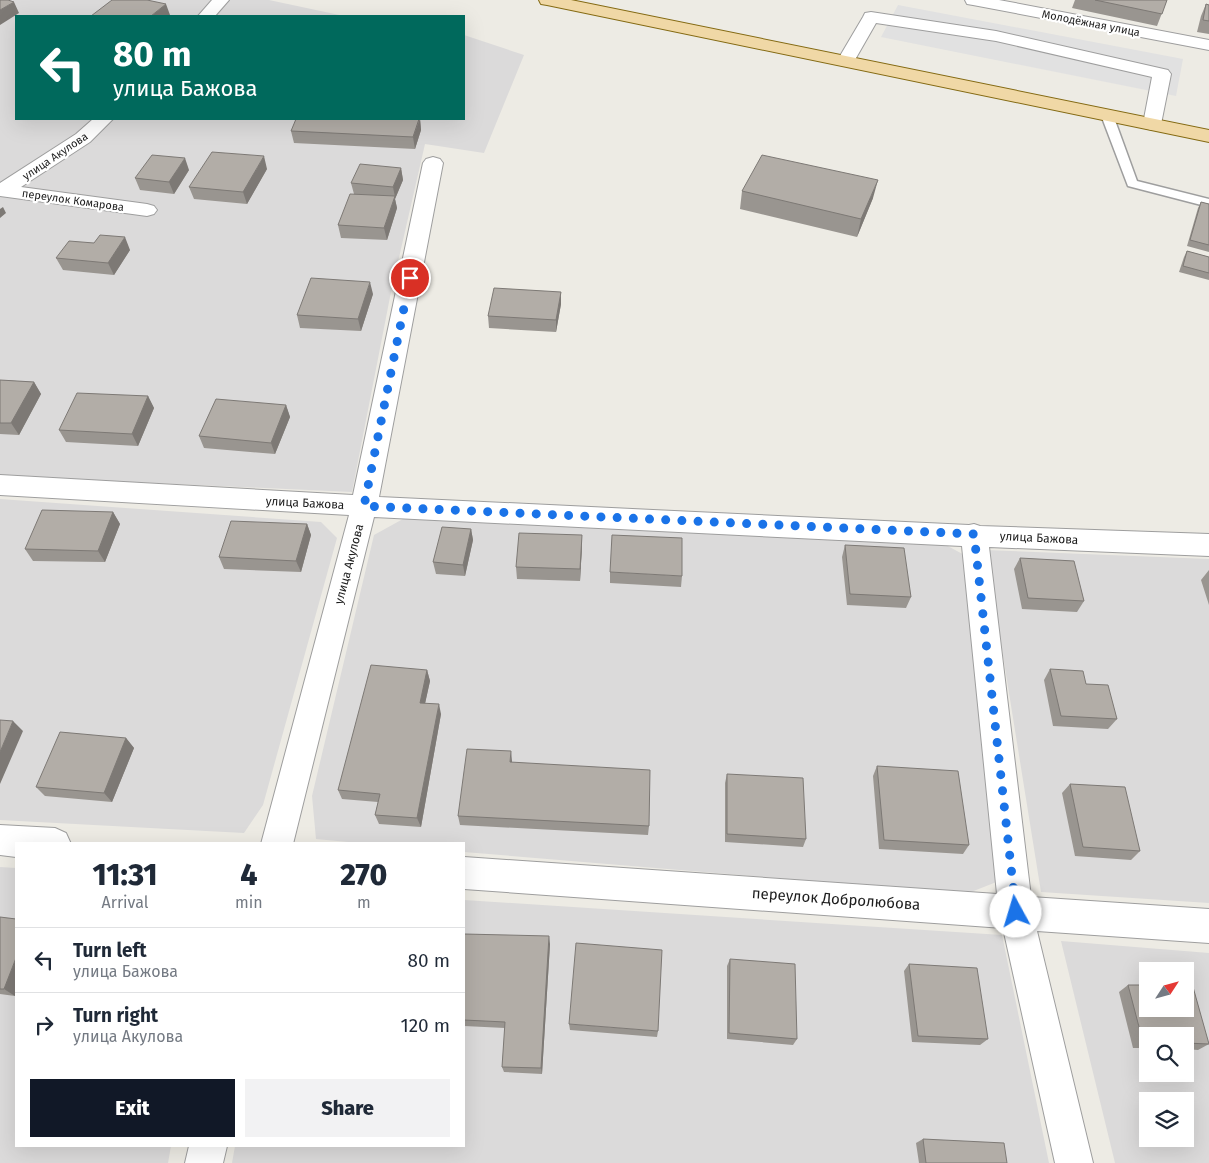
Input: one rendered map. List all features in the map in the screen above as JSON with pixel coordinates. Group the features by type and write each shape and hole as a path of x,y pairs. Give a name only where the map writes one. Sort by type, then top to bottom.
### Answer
{"main road":[{"path":"547,0 1209,136"}],"street":[{"path":"207,15 221,0"},
{"name":"Молодёжная улица","path":"973,0 1019,4 1209,45"},
{"path":"996,36 1019,4"},
{"path":"846,61 871,17 996,36 1162,74 1152,124"},
{"name":"улица Акулова","path":"2,190 84,138 103,120"},
{"name":"улица Акулова","path":"278,842 364,506 433,163"},
{"name":"переулок Комарова","path":"2,190 147,210"},
{"name":"улица Бажова","path":"0,485 364,506 974,534 1081,541 1209,545"},
{"path":"974,534 1016,912 1074,1163"},
{"path":"0,840 28,842"},
{"name":"переулок Добролюбова","path":"465,873 1209,926"},
{"path":"204,1163 208,1147"}],"lane":[{"path":"1107,115 1132,183 1209,203"}],"shaded area":[{"path":"0,0 269,0 339,15 15,15 15,120 465,120 465,35 524,55 484,153 425,144 390,297 352,492 0,476"},
{"path":"898,5 1183,59 1176,96 881,37"},
{"path":"0,499 321,522 337,538 263,805 244,833 0,820"},
{"path":"412,514 944,544 968,557 999,881 966,894 465,852 465,842 348,842 316,839 312,796 374,535"},
{"path":"986,550 1209,559 1209,903 1041,892"},
{"path":"0,867 15,868 15,1147 171,1147 168,1163 0,1163"},
{"path":"465,900 1002,935 1049,1163 232,1163 235,1147 465,1147"},
{"path":"1061,941 1209,953 1209,1163 1115,1163"}],"building":[{"path":"0,0 8,0 14,2 0,10"},
{"path":"112,0 147,0 166,4 152,15 92,15"},
{"path":"1095,0 1167,0 1162,14"},
{"path":"1206,4 1209,5 1209,21 1203,20"},
{"path":"296,120 419,120 413,137 291,131"},
{"path":"212,152 264,156 243,192 189,187"},
{"path":"152,155 185,158 169,182 135,178"},
{"path":"762,155 878,180 861,219 742,191"},
{"path":"360,164 401,168 393,187 351,183"},
{"path":"350,194 395,196 384,228 338,225"},
{"path":"1201,202 1209,204 1209,245 1190,240"},
{"path":"100,235 125,237 108,263 56,258 69,241 94,243"},
{"path":"1187,251 1209,257 1209,273 1183,266"},
{"path":"311,278 370,282 358,319 297,315"},
{"path":"494,288 561,292 556,320 488,316"},
{"path":"0,380 34,382 11,423 0,423"},
{"path":"77,393 148,396 132,434 59,430"},
{"path":"216,399 286,405 271,443 199,436"},
{"path":"42,510 113,512 98,551 25,549"},
{"path":"231,521 307,524 296,561 219,557"},
{"path":"442,527 471,529 463,565 433,562"},
{"path":"519,533 582,535 580,569 516,567"},
{"path":"612,535 682,538 682,576 610,572"},
{"path":"845,545 904,548 911,597 850,594"},
{"path":"1020,558 1074,561 1084,601 1028,598"},
{"path":"371,665 427,670 420,703 439,704 417,818 375,815 380,794 338,790"},
{"path":"1050,669 1083,671 1086,684 1108,685 1117,719 1061,716"},
{"path":"0,720 13,721 0,752"},
{"path":"60,732 126,738 104,793 36,787"},
{"path":"467,749 511,751 510,762 650,770 649,826 458,816"},
{"path":"877,766 958,771 969,845 884,840"},
{"path":"727,774 803,778 806,839 727,834"},
{"path":"1070,784 1125,787 1140,851 1083,847"},
{"path":"0,917 15,919 15,961 4,989 0,989"},
{"path":"465,934 549,936 541,1068 502,1067 505,1022 465,1020"},
{"path":"576,943 662,950 658,1031 569,1024"},
{"path":"730,959 795,964 797,1039 729,1033"},
{"path":"909,964 977,968 988,1039 918,1036"},
{"path":"1128,985 1139,985 1139,1018 1194,1018 1194,991 1209,1044 1194,1043 1194,1027 1139,1027"},
{"path":"923,1139 1004,1143 1007,1163 926,1163"}],"route":[{"path":"410,278 364,506 974,534 1016,912"}]}
